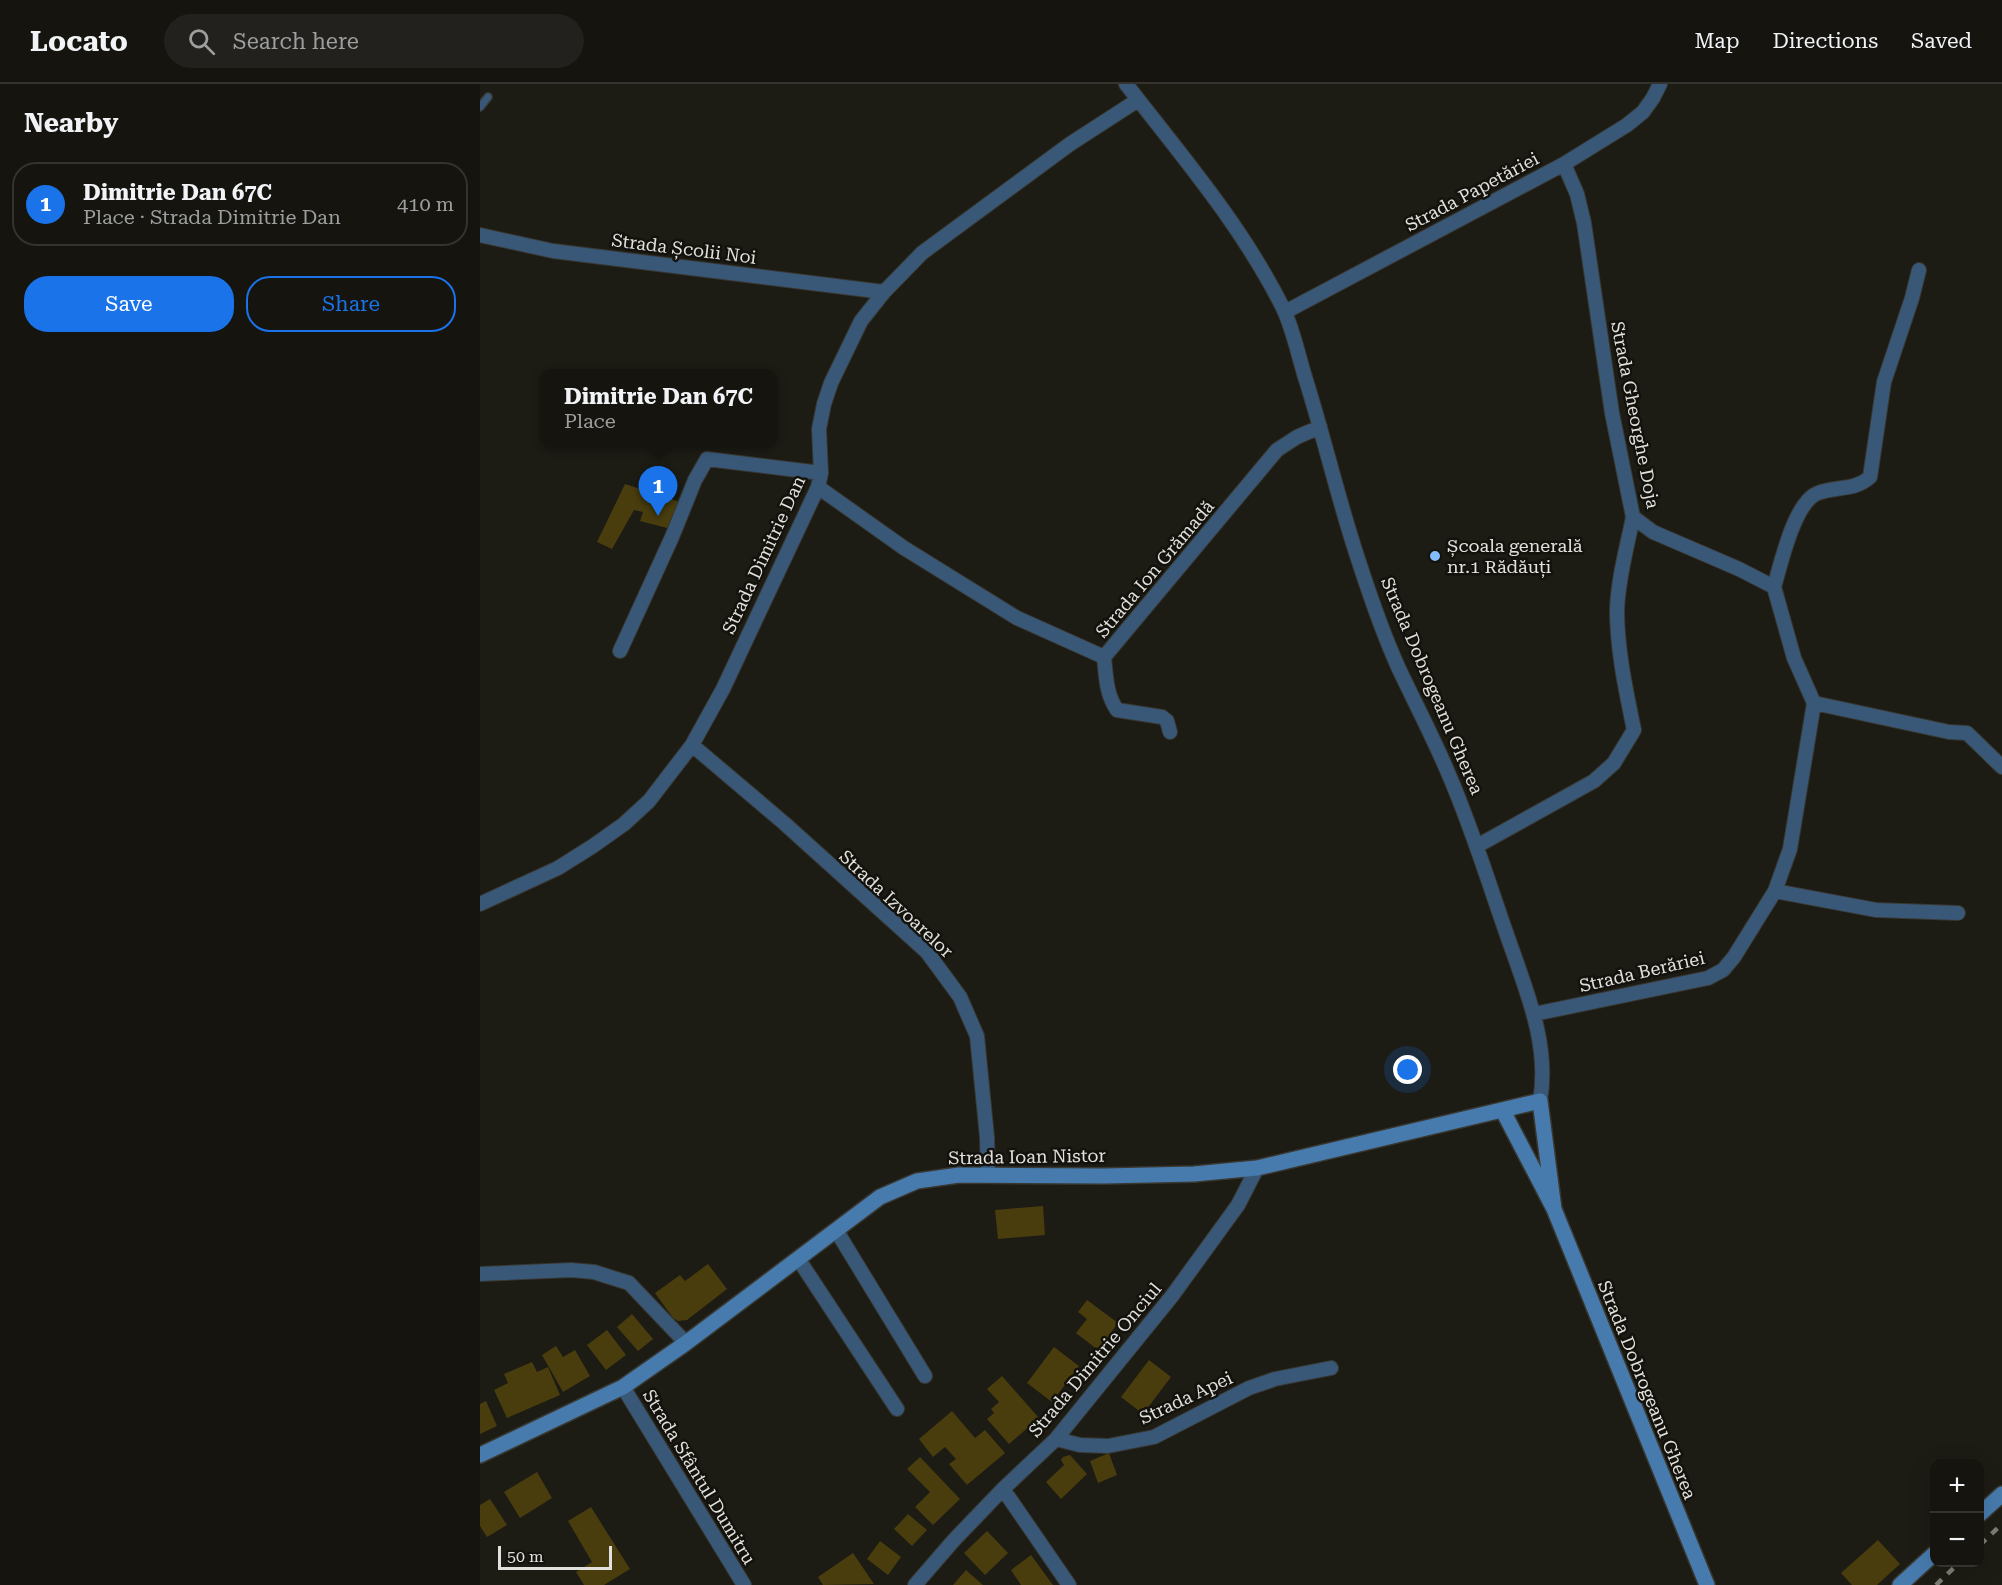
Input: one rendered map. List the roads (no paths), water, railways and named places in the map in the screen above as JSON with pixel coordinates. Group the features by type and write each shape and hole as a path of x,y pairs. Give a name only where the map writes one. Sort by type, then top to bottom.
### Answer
{"street":[{"name":"Strada Dobrogeanu Gherea","path":"1126,84 1242,236 1266,274 1285,312 1358,559 1380,622 1451,778 1477,846 1534,1014 1540,1044 1544,1083 1540,1101 1554,1209"},
{"name":"Strada Papetăriei","path":"1285,312 1564,164 1628,125 1643,112 1660,84"},
{"name":"Strada Dimitrie Dan","path":"480,904 558,868 624,824 649,801 692,745 723,688 820,480 819,429 831,383 861,321 884,292 922,253 1070,144 1138,100"},
{"name":"Strada Gheorghe Doja","path":"1564,164 1577,194 1584,223 1612,413 1633,517 1653,532 1739,569 1774,587"},
{"name":"Strada Școlii Noi","path":"480,236 553,251 884,292"},
{"path":"1920,270 1884,382 1870,477 1862,483 1816,493 1807,500 1796,519 1774,587 1794,658 1814,703 1967,734 2002,767"},
{"name":"Strada Ion Grămadă","path":"820,480 904,548 1017,618 1104,657 1277,450 1297,437 1320,427"},
{"path":"620,651 672,537 695,480 707,459 820,480"},
{"path":"1477,846 1594,781 1614,763 1634,730 1622,666 1617,607 1633,517"},
{"path":"1104,657 1106,685 1117,710 1162,717 1167,721 1170,732"},
{"name":"Strada Berăriei","path":"1534,1014 1708,978 1723,970 1734,957 1775,891 1790,849 1814,703"},
{"name":"Strada Izvoarelor","path":"692,745 927,952 954,988 977,1036 987,1137 988,1176"},
{"path":"1775,891 1876,910 1958,912"},
{"name":"Strada Ioan Nistor","path":"480,1455 623,1387 799,1260 880,1197 917,1181 959,1175 1194,1173 1257,1168 1540,1101"},
{"name":"Strada Dobrogeanu Gherea","path":"1503,1111 1554,1209 1707,1585"},
{"name":"Strada Dimitrie Onciul","path":"915,1585 1003,1489 1056,1439 1192,1270 1239,1205 1257,1168"},
{"path":"836,1230 925,1376"},
{"path":"799,1260 897,1409"},
{"path":"480,1274 571,1270 594,1272 629,1283 686,1343"},
{"name":"Strada Apei","path":"1056,1439 1080,1445 1108,1446 1154,1437 1249,1388 1275,1379 1330,1368"},
{"name":"Strada Sfântul Dumitru","path":"623,1387 744,1585"},
{"path":"1003,1489 1069,1585"},
{"path":"1981,1513 2002,1494"},
{"path":"1900,1585 1930,1558"}],"lane":[{"path":"480,107 488,96"}],"railway":[{"path":"1984,1541 2002,1524"},
{"path":"1936,1585 1955,1567"}],"place":[{"name":"Dimitrie Dan 67C","path":"658,516"},
{"name":"Școala generală nr.1 Rădăuți","path":"1435,556"}]}
